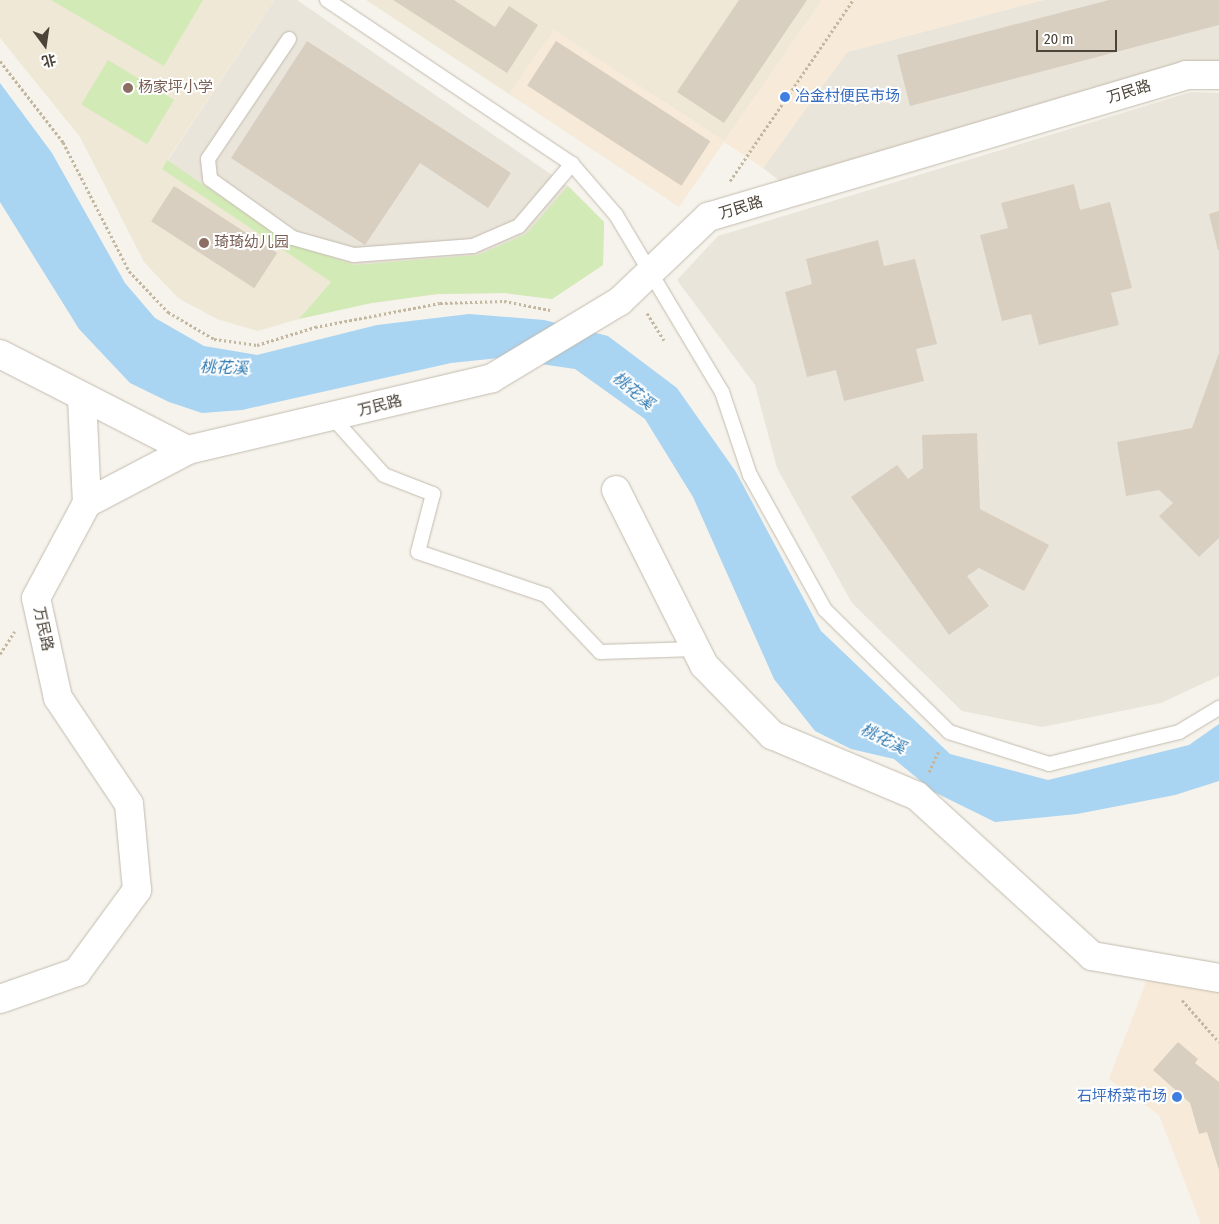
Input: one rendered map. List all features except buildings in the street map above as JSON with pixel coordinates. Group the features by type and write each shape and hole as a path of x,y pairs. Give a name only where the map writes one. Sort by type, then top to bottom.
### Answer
{"street":[{"name":"万民路","path":"0,999 77,972 137,890 129,804 58,698 36,598 87,503 188,450 333,418 492,378 620,301 708,217 1186,75 1219,75"},
{"path":"0,354 82,398 188,450"},
{"path":"82,398 87,503"},
{"path":"616,490 704,665 772,735 917,796 1092,956 1219,978"}],"lane":[{"path":"326,0 572,164 616,215 649,274 722,392 750,475 825,610 949,732 1049,764 1179,732 1219,708"},
{"path":"289,40 208,159 210,179 293,238 354,255 473,246 520,226 572,164"},
{"path":"333,418 384,475 433,494 418,552 546,595 600,652 696,649"}],"path":[{"path":"738,168 853,0"},
{"path":"0,61 63,142 129,271 168,312 214,339 257,345 315,326 440,303 504,301 555,312"},
{"path":"917,796 949,732"},
{"path":"1155,967 1219,1042"}],"shaded area":[{"name":"杨家坪小学","path":"0,0 274,0 162,168 331,282 299,319 258,331 217,319 178,298 144,262 80,137 0,38"},
{"path":"274,0 297,0 568,186 604,222 603,265 552,299 505,293 437,294 372,303 162,169"},
{"path":"366,0 822,0 724,141 554,30 509,94"},
{"path":"822,0 1043,0 847,52 763,168 724,142 679,207 509,94 554,30 724,141"},
{"path":"1043,0 1219,0 1219,64 781,182 763,168 847,52"},
{"path":"1191,92 1219,93 1219,676 1161,703 1042,727 962,711 852,603 777,468 755,385 677,280 718,236"},
{"name":"石坪桥菜市场","path":"1148,977 1219,990 1219,1224 1201,1224 1159,1115 1109,1079"}],"green space":[{"path":"51,0 203,0 164,66"},
{"path":"108,60 174,100 147,144 81,105"},
{"path":"167,160 290,244 355,265 478,255 526,234 568,186 604,222 603,265 552,299 505,293 437,294 372,303 299,319 331,282 162,169"}],"water":[{"name":"桃花溪","path":"0,83 52,153 125,283 155,318 204,346 257,355 377,325 469,314 544,320 608,336 677,388 736,472 821,631 950,754 1048,780 1189,745 1219,724 1219,781 1175,795 1077,814 995,822 934,792 894,759 851,749 815,731 774,679 693,497 645,419 575,369 499,358 451,363 242,410 202,413 169,402 130,383 79,329 0,202"}],"place":[{"name":"杨家坪小学","path":"128,88"},
{"name":"冶金村便民市场","path":"785,97"},
{"name":"琦琦幼儿园","path":"204,243"},
{"name":"石坪桥菜市场","path":"1177,1097"}]}
